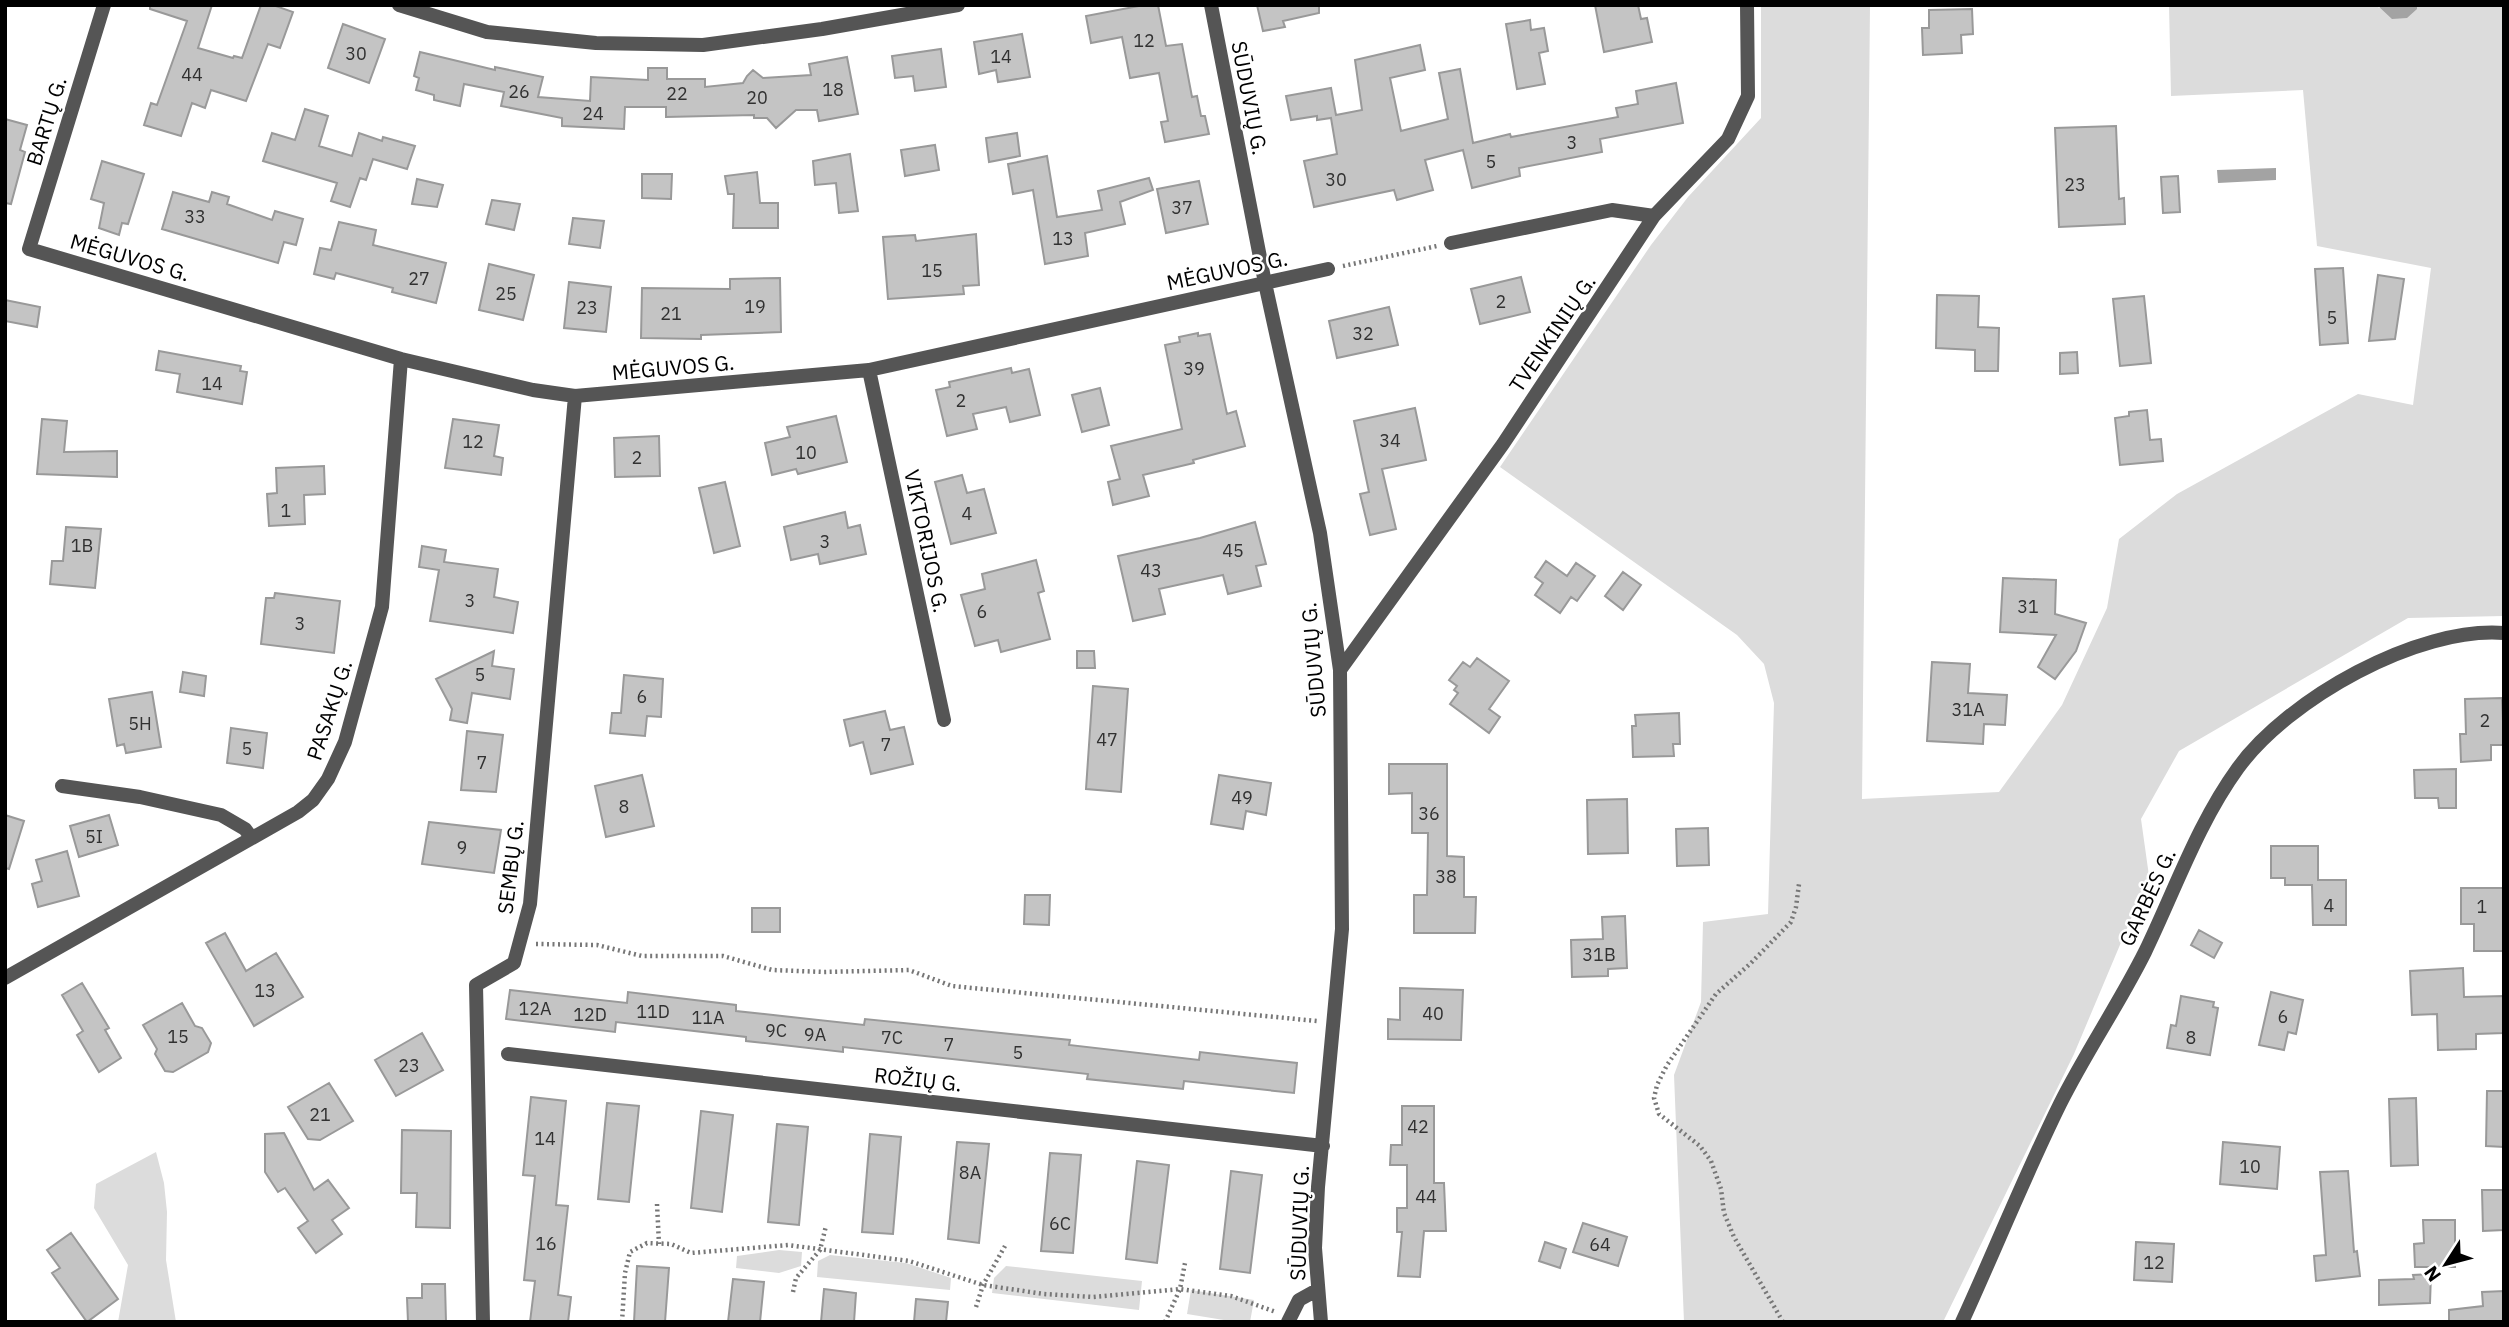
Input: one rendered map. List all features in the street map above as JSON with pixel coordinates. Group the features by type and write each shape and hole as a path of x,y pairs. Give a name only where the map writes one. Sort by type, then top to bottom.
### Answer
{"street":[{"name":"BARTŲ G.","path":"29,249 104,5"},
{"path":"399,5 487,32 596,43 703,45 822,29 958,5"},
{"name":"SŪDUVIŲ G.","path":"1211,5 1265,283 1320,533 1340,670 1342,929 1315,1248 1321,1322"},
{"name":"TVENKINIŲ G.","path":"1340,670 1503,444 1654,216 1728,139 1748,96 1748,5"},
{"path":"1451,243 1612,210 1654,216"},
{"name":"MĖGUVOS G.","path":"29,249 401,359 533,390 575,396 869,370 1328,269"},
{"name":"PASAKŲ G.","path":"5,978 298,812 313,800 328,779 345,742 382,607 401,359"},
{"name":"VIKTORIJOS G.","path":"869,370 944,720"},
{"name":"SEMBŲ G.","path":"482,1322 476,985 514,963 530,904 575,396"},
{"name":"GARBĖS G.","path":"1962,1322 2060,1104 2144,953 2211,810 2239,766 2286,719 2391,655 2452,636 2504,633"},
{"path":"62,786 140,797 221,815 245,829 251,837"},
{"name":"ROŽIŲ G.","path":"508,1054 1323,1146"},
{"path":"1288,1319 1299,1300 1317,1290"}],"path":[{"path":"1328,269 1451,243"},
{"path":"1783,1322 1734,1237 1724,1213 1721,1189 1711,1161 1700,1146 1659,1114 1654,1098 1657,1085 1667,1066 1716,994 1791,922 1799,884"},
{"path":"518,948 538,944 597,945 642,956 723,956 772,970 909,970 952,986 1334,1022"},
{"path":"657,1204 659,1244"},
{"path":"793,1292 796,1278 820,1250 826,1226"},
{"path":"622,1322 629,1252 648,1243 671,1244 691,1253 788,1245 909,1261 983,1285 1044,1294 1093,1297 1180,1289 1231,1296 1288,1319"},
{"path":"976,1307 983,1285 1005,1246"},
{"path":"1165,1322 1180,1289 1185,1263"}],"shaded area":[{"path":"1761,5 1870,5 1862,799 1999,792 2062,705 2107,608 2119,539 2177,494 2358,394 2413,405 2431,268 2317,246 2303,90 2171,96 2169,5 2377,5 2379,8 2417,9 2417,5 2504,5 2504,616 2408,618 2179,751 2141,819 2149,876 2074,1054 1943,1322 1684,1322 1674,1075 1701,1002 1703,922 1768,914 1774,703 1764,664 1737,635 1500,467 1651,245 1688,197 1761,118"},
{"path":"2377,5 2417,5 2417,9 2407,18 2392,19"},
{"path":"2276,168 2276,180 2218,183 2217,170"},
{"path":"156,1152 164,1183 167,1212 166,1260 176,1322 118,1322 128,1265 94,1208 96,1184"},
{"path":"779,1250 802,1252 801,1266 779,1273 736,1268 737,1256"},
{"path":"830,1255 906,1263 951,1278 950,1290 817,1277 818,1261"},
{"path":"1006,1266 1142,1281 1139,1310 992,1293 994,1278"},
{"path":"1191,1290 1254,1300 1250,1322 1187,1314"}],"building":[{"path":"150,5 212,5 198,48 233,58 242,58 261,5 273,5 293,12 280,48 268,44 246,101 211,90 205,108 192,103 181,136 144,125 151,103 157,105 187,21 150,9"},
{"path":"1144,5 1158,5 1166,46 1182,44 1192,97 1197,96 1201,116 1205,116 1209,134 1165,142 1161,122 1168,121 1159,73 1130,78 1122,37 1091,43 1086,16"},
{"path":"1257,5 1319,5 1319,13 1283,21 1285,27 1263,31"},
{"path":"1595,5 1638,5 1641,19 1647,18 1652,42 1604,52"},
{"path":"1972,9 1973,34 1961,35 1962,53 1923,55 1922,28 1929,28 1929,10"},
{"path":"1530,20 1531,30 1544,28 1548,51 1539,53 1545,84 1517,89 1506,24"},
{"path":"343,24 385,39 369,83 328,68"},
{"path":"1022,34 1030,77 998,82 996,70 979,74 974,42"},
{"path":"1420,45 1425,70 1390,78 1401,131 1448,119 1439,73 1460,69 1473,143 1510,134 1511,137 1618,117 1616,108 1638,104 1636,91 1676,83 1683,123 1600,139 1602,152 1519,168 1520,176 1472,188 1463,150 1425,160 1433,190 1397,200 1394,190 1314,207 1304,161 1337,154 1331,118 1317,120 1317,116 1291,120 1286,96 1331,88 1336,115 1362,110 1355,60"},
{"path":"941,49 946,87 915,91 913,76 895,78 892,56"},
{"path":"420,52 495,70 495,67 543,77 538,97 590,101 591,77 648,80 648,68 667,68 667,79 705,79 705,87 743,83 753,70 763,78 811,75 809,64 847,57 858,114 819,121 817,110 796,110 776,128 767,118 754,118 754,115 666,117 666,107 625,107 624,129 562,126 562,118 501,106 504,92 464,84 460,106 434,100 434,95 416,90 419,78 414,76"},
{"path":"305,109 328,116 319,146 352,156 359,133 382,141 383,137 415,146 407,169 373,159 366,180 360,178 350,207 331,201 337,183 263,161 272,133 295,140"},
{"path":"5,119 27,125 20,150 25,152 11,204 5,203"},
{"path":"2116,126 2119,199 2124,198 2125,224 2059,227 2055,128"},
{"path":"1017,133 1020,156 989,162 986,138"},
{"path":"935,145 939,170 905,176 901,150"},
{"path":"850,154 858,211 839,213 836,183 815,185 813,161"},
{"path":"1047,156 1057,217 1102,210 1098,191 1149,178 1153,190 1120,202 1125,224 1085,233 1088,256 1045,264 1033,190 1013,194 1008,164"},
{"path":"102,161 144,174 128,224 122,223 119,235 99,228 104,203 91,199"},
{"path":"757,172 760,203 778,203 778,228 733,228 734,194 728,194 725,176"},
{"path":"642,174 672,174 671,199 642,198"},
{"path":"2178,176 2180,212 2163,213 2161,177"},
{"path":"417,179 443,185 437,207 412,204"},
{"path":"1199,181 1208,224 1166,233 1157,189"},
{"path":"173,192 209,202 212,192 229,197 227,204 272,220 275,211 303,219 296,245 284,242 278,263 162,229"},
{"path":"492,200 520,204 514,230 486,224"},
{"path":"573,218 604,221 600,248 569,244"},
{"path":"339,222 376,230 373,245 446,263 436,303 392,292 393,288 336,273 334,279 314,274 320,248 331,250"},
{"path":"976,234 979,285 963,286 964,294 888,299 883,237 915,235 916,241"},
{"path":"489,264 534,275 523,320 479,310"},
{"path":"2343,268 2348,343 2320,345 2315,269"},
{"path":"2378,275 2404,279 2395,339 2369,341"},
{"path":"1521,277 1530,312 1480,324 1471,289"},
{"path":"780,278 781,332 701,335 701,339 641,338 642,288 730,289 730,279"},
{"path":"569,282 611,287 606,332 564,328"},
{"path":"1937,295 1979,296 1978,327 1999,328 1998,371 1975,371 1975,350 1936,348"},
{"path":"2144,296 2151,363 2120,366 2113,299"},
{"path":"5,300 40,307 37,327 5,321"},
{"path":"1389,307 1398,345 1337,358 1329,321"},
{"path":"1198,333 1198,336 1210,334 1227,414 1236,411 1245,446 1193,460 1194,463 1143,475 1149,496 1113,505 1108,482 1120,479 1111,446 1182,429 1165,345 1180,342 1179,337"},
{"path":"159,351 241,366 240,371 247,372 242,404 177,392 180,374 156,370"},
{"path":"2077,352 2078,373 2060,374 2060,353"},
{"path":"1011,368 1012,373 1029,369 1040,415 1010,422 1006,407 973,414 977,429 947,436 936,390 950,387 949,382"},
{"path":"1100,388 1109,425 1082,432 1072,395"},
{"path":"1415,408 1426,460 1382,469 1396,529 1370,535 1360,494 1369,492 1354,421"},
{"path":"2147,410 2150,440 2161,439 2163,461 2120,465 2115,418 2129,416 2129,412"},
{"path":"836,416 847,462 798,474 796,469 772,475 765,443 790,437 787,427"},
{"path":"42,419 67,421 64,452 117,451 117,477 37,474"},
{"path":"453,419 499,425 494,456 503,458 501,475 445,468"},
{"path":"659,436 660,476 615,477 614,438"},
{"path":"324,466 325,494 304,495 305,524 269,526 267,494 277,493 276,468"},
{"path":"962,475 967,493 984,489 996,533 951,544 935,482"},
{"path":"725,482 740,546 714,553 699,488"},
{"path":"845,512 848,528 860,525 866,554 820,564 818,554 791,560 784,527"},
{"path":"1255,522 1266,564 1256,566 1261,586 1228,594 1223,575 1159,589 1165,614 1133,621 1118,556 1200,538"},
{"path":"66,527 101,529 95,588 50,584 52,561 63,561"},
{"path":"422,546 446,550 444,562 498,569 494,597 518,602 513,633 430,621 439,570 419,567"},
{"path":"1036,560 1044,591 1038,593 1050,639 1001,652 998,640 975,646 961,595 985,589 982,574"},
{"path":"1546,561 1567,576 1576,563 1595,576 1577,601 1571,597 1560,613 1535,595 1543,583 1535,577"},
{"path":"1623,572 1641,585 1623,610 1605,596"},
{"path":"2003,578 2056,580 2055,614 2086,623 2076,651 2055,679 2038,667 2056,635 2000,632"},
{"path":"275,593 340,601 334,653 261,644 266,598 274,598"},
{"path":"494,651 492,666 514,669 510,699 472,693 467,723 450,720 452,709 436,679"},
{"path":"1077,651 1094,651 1095,668 1077,668"},
{"path":"1477,658 1509,681 1489,709 1500,717 1489,733 1450,704 1458,693 1454,690 1457,686 1449,680 1463,662 1470,667"},
{"path":"1932,662 1970,664 1968,693 2007,695 2005,725 1984,724 1983,744 1927,741"},
{"path":"183,672 206,676 204,696 180,692"},
{"path":"624,675 663,679 661,717 647,716 645,736 610,733 612,713 621,713"},
{"path":"1093,686 1128,689 1121,792 1086,789"},
{"path":"152,692 161,747 126,753 124,744 117,746 109,699"},
{"path":"2502,698 2504,745 2491,745 2491,760 2461,762 2460,734 2466,734 2465,699"},
{"path":"885,711 890,730 904,727 913,764 871,774 863,742 850,746 844,720"},
{"path":"1679,713 1680,744 1673,744 1674,756 1633,757 1632,726 1636,726 1635,715"},
{"path":"231,728 267,733 263,768 227,763"},
{"path":"467,731 503,735 496,792 461,790"},
{"path":"1389,764 1447,764 1447,856 1464,857 1464,897 1476,897 1475,933 1414,933 1414,895 1427,895 1428,833 1412,833 1412,793 1389,794"},
{"path":"2456,769 2456,808 2439,808 2438,798 2415,798 2414,770"},
{"path":"642,775 654,826 606,837 595,786"},
{"path":"1219,775 1271,783 1266,815 1246,811 1243,829 1211,824"},
{"path":"1627,799 1628,853 1588,854 1587,800"},
{"path":"5,815 24,821 9,869 5,868"},
{"path":"109,815 118,845 79,857 70,826"},
{"path":"429,822 501,830 494,873 422,864"},
{"path":"1708,828 1709,865 1677,866 1676,829"},
{"path":"2271,846 2318,846 2318,880 2346,880 2346,925 2313,925 2312,885 2285,885 2285,878 2271,878"},
{"path":"67,851 79,896 38,907 32,884 42,881 36,860"},
{"path":"2461,888 2504,888 2504,951 2474,951 2474,924 2461,924"},
{"path":"1025,895 1050,895 1049,925 1024,924"},
{"path":"752,908 780,908 780,932 752,932"},
{"path":"1625,916 1627,968 1608,969 1608,976 1572,977 1571,940 1603,939 1602,917"},
{"path":"2199,930 2222,943 2214,958 2191,945"},
{"path":"225,933 246,971 276,953 303,997 254,1026 206,943"},
{"path":"2463,968 2464,997 2504,996 2504,1033 2476,1034 2476,1049 2438,1050 2437,1014 2412,1015 2410,971"},
{"path":"82,983 109,1028 105,1030 121,1058 99,1072 77,1035 83,1031 62,995"},
{"path":"1400,988 1463,990 1461,1040 1388,1039 1388,1019 1400,1020"},
{"path":"510,990 627,1003 628,992 736,1005 736,1011 864,1025 865,1019 1070,1040 1069,1045 1199,1060 1200,1052 1297,1063 1294,1093 1184,1081 1183,1089 1087,1079 1088,1074 843,1047 843,1052 746,1041 746,1037 616,1022 615,1032 506,1019"},
{"path":"2271,992 2303,1000 2296,1034 2288,1032 2284,1050 2259,1045"},
{"path":"2181,996 2214,1002 2213,1007 2218,1008 2210,1055 2167,1048 2171,1025 2176,1026"},
{"path":"182,1003 195,1026 202,1028 211,1043 208,1052 173,1072 165,1071 155,1054 157,1049 143,1025"},
{"path":"422,1033 443,1070 396,1096 375,1060"},
{"path":"329,1083 353,1121 320,1140 308,1139 288,1107"},
{"path":"2487,1091 2504,1091 2504,1147 2486,1146"},
{"path":"531,1097 566,1101 556,1205 568,1206 558,1295 571,1297 568,1322 530,1322 535,1281 524,1280 535,1176 523,1175"},
{"path":"2416,1098 2418,1165 2391,1166 2389,1099"},
{"path":"607,1103 639,1106 629,1202 598,1199"},
{"path":"1402,1106 1434,1106 1434,1183 1444,1183 1446,1231 1424,1231 1420,1277 1398,1276 1402,1232 1397,1232 1397,1208 1407,1208 1407,1165 1390,1165 1391,1145 1402,1145"},
{"path":"701,1111 733,1115 722,1212 691,1208"},
{"path":"777,1124 808,1127 799,1225 768,1222"},
{"path":"402,1130 451,1131 450,1228 416,1227 417,1193 401,1193"},
{"path":"284,1133 314,1190 328,1180 349,1208 332,1220 342,1234 316,1253 298,1228 308,1221 285,1188 278,1192 265,1172 265,1134"},
{"path":"870,1134 901,1137 893,1234 862,1232"},
{"path":"957,1142 989,1144 979,1243 948,1239"},
{"path":"2223,1142 2280,1147 2277,1189 2220,1184"},
{"path":"1050,1153 1081,1155 1073,1253 1041,1251"},
{"path":"1137,1161 1169,1165 1157,1263 1126,1259"},
{"path":"1231,1171 1262,1175 1250,1273 1220,1269"},
{"path":"2348,1171 2354,1252 2357,1251 2360,1276 2316,1281 2314,1256 2326,1255 2320,1172"},
{"path":"2482,1190 2504,1190 2504,1230 2483,1231"},
{"path":"2423,1220 2455,1220 2455,1267 2415,1267 2414,1244 2424,1243"},
{"path":"1583,1223 1627,1237 1618,1266 1573,1252"},
{"path":"71,1233 118,1299 87,1322 52,1273 60,1268 47,1250"},
{"path":"1545,1242 1566,1249 1560,1268 1539,1261"},
{"path":"2136,1242 2174,1244 2172,1282 2134,1280"},
{"path":"637,1266 669,1268 665,1322 634,1322"},
{"path":"2431,1274 2430,1303 2379,1305 2379,1280 2414,1279 2413,1275"},
{"path":"733,1279 764,1282 760,1322 728,1322"},
{"path":"422,1284 445,1284 446,1322 408,1322 407,1298 422,1298"},
{"path":"824,1289 856,1293 854,1322 821,1322"},
{"path":"2504,1291 2504,1322 2449,1322 2449,1310 2483,1306 2482,1292"},
{"path":"916,1299 948,1302 946,1322 914,1322"}]}
